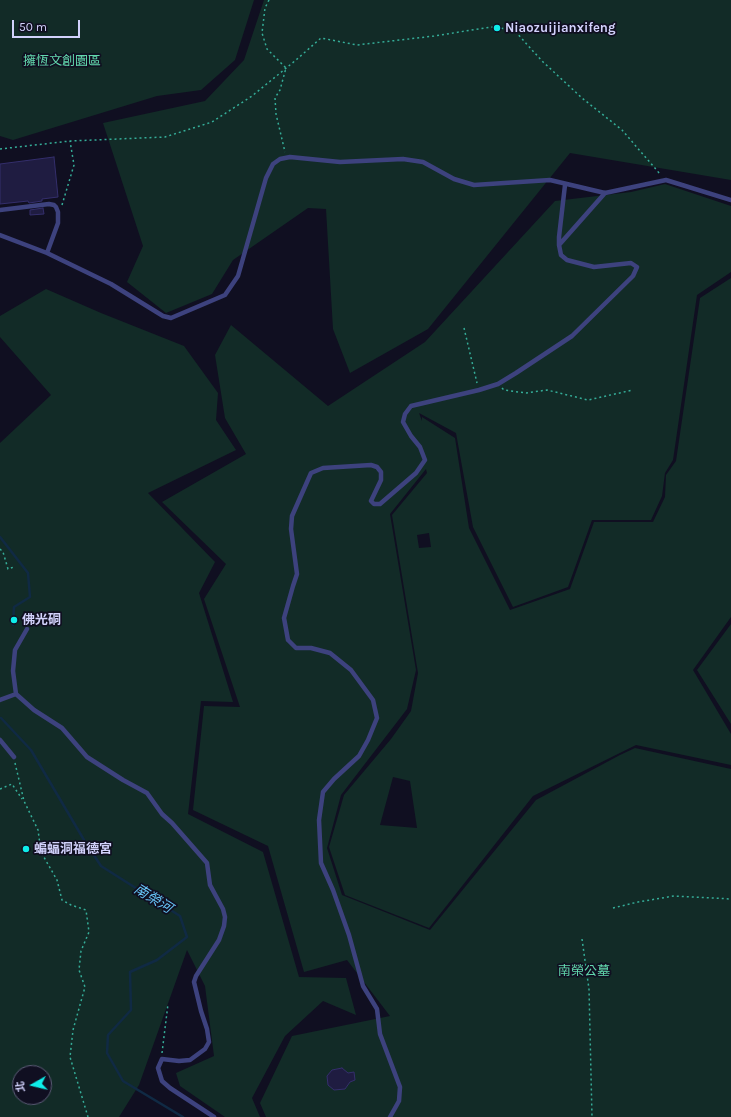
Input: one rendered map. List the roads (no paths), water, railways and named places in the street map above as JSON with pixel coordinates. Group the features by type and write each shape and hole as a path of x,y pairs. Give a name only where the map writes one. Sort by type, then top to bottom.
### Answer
{"lane":[{"path":"0,235 47,253 111,284 163,316 171,318 225,295 238,276 266,178 273,164 284,158 290,157 340,162 402,158 423,162 454,179 474,185 550,180 606,193 666,180 731,200"},
{"path":"390,1117 399,1101 400,1087 380,1034 377,1009 363,986 350,935 333,890 320,863 319,820 323,792 334,779 359,756 368,740 377,718 373,700 351,670 330,653 311,648 296,648 288,640 284,618 292,586 297,574 291,529 292,516 311,473 323,468 371,465 377,467 381,472 381,480 371,500 374,504 380,504 416,473 425,460 420,447 411,436 403,422 405,414 411,406 498,384 572,336 633,276 637,267 631,263 594,267 567,260 561,254 559,237 565,184"},
{"path":"559,245 606,193"},
{"path":"0,210 49,204 54,205 58,212 58,223 47,253"},
{"path":"27,629 15,650 13,671 16,694 34,710 62,728 87,757 123,780 147,793 162,814 208,863 210,885 223,909 225,917 224,926 219,940 196,976 194,982 210,1042 205,1049 190,1060 179,1062 162,1059 158,1068 162,1081 170,1088 214,1117"},
{"path":"0,700 16,694"},
{"path":"0,740 14,757"}],"waterway":[{"name":"南榮河","path":"0,537 28,573 30,597 14,607 13,625"},
{"name":"南榮河","path":"1,718 31,750 101,866 180,916 187,937 157,960 130,972 131,1010 108,1035 107,1053 123,1081 183,1117"}],"place":[{"name":"Niaozuijianxifeng","path":"497,28"},
{"name":"佛光硐","path":"14,620"},
{"name":"蝙蝠洞福德宮","path":"26,849"}],"park label":[{"name":"擁恆文創園區","path":"62,61"},
{"name":"南榮公墓","path":"584,971"}]}
